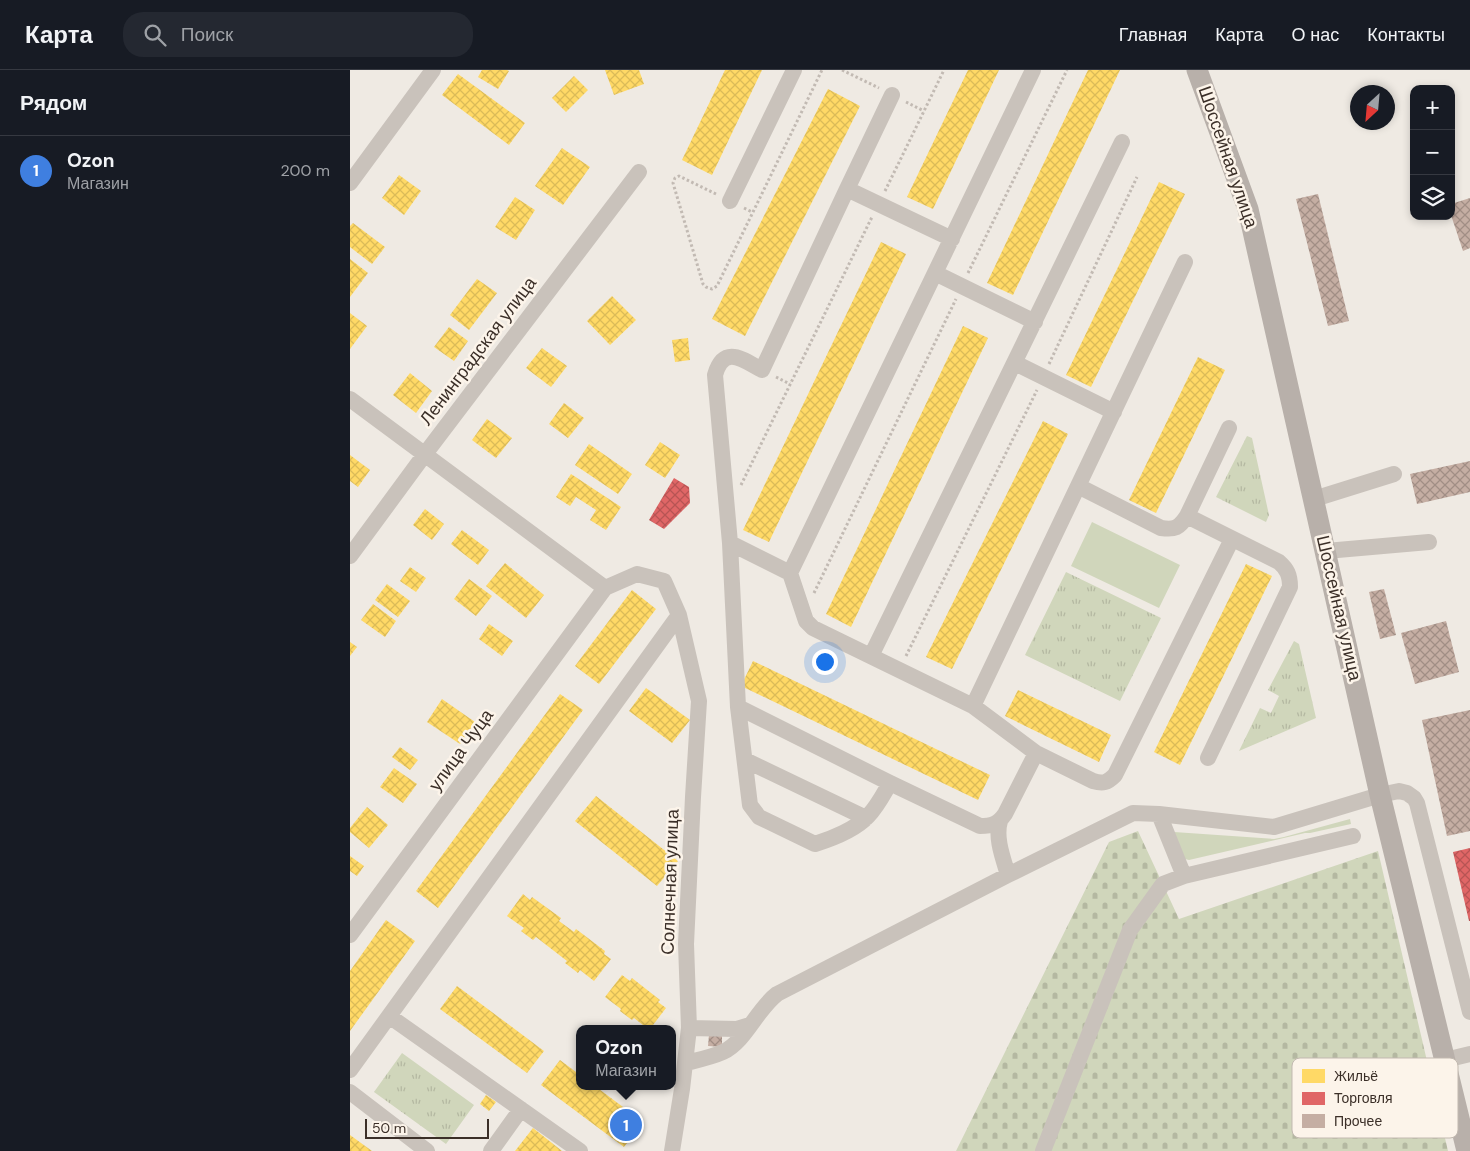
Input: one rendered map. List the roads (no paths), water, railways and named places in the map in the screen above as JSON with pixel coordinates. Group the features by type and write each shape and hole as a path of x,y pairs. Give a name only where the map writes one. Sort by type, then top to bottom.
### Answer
{"main road":[{"name":"Шоссейная улица","path":"1197,70 1248,209 1380,795 1445,1058"},
{"name":"Шоссейная улица","path":"1458,1114 1467,1151"}],"street":[{"path":"350,182 432,70"},
{"path":"730,201 794,70"},
{"path":"790,573 1033,70"},
{"path":"890,784 866,818 828,840 815,844 759,817 750,805 738,708 730,543 715,375 722,359 730,356 762,370 892,95"},
{"path":"871,656 1122,142"},
{"name":"Ленинградская улица","path":"350,556 639,172"},
{"path":"847,189 952,239"},
{"path":"973,706 1185,262"},
{"path":"935,273 1035,322"},
{"path":"1015,363 1114,412"},
{"path":"350,399 605,588"},
{"path":"1078,486 1161,528 1172,530 1181,525 1187,516 1229,428"},
{"path":"1314,499 1394,474"},
{"path":"1187,516 1278,562 1286,569 1290,578 1290,587 1208,758"},
{"path":"730,543 790,573 806,622 813,628 973,706 1036,753 1092,781 1100,783 1108,782 1115,775 1232,539"},
{"path":"1326,551 1428,542"},
{"name":"Солнечная улица","path":"605,588 637,574 664,581 679,615 699,701 686,944 689,1028 686,1063 672,1151"},
{"name":"улица Чуца","path":"350,935 605,588"},
{"path":"350,1070 679,615"},
{"path":"738,708 890,784 980,826 992,826 1000,821"},
{"path":"1008,875 998,829 1000,821 1036,753"},
{"path":"745,760 866,818"},
{"path":"686,1063 724,1051 736,1042 768,1000 777,994 1133,813 1159,814 1274,827 1399,791 1407,793 1414,798 1417,804 1470,1012"},
{"path":"1159,814 1184,876"},
{"path":"1043,1151 1130,930 1163,884 1184,876 1353,836"},
{"path":"389,1016 580,1151"},
{"path":"689,1028 736,1029 750,1025"},
{"path":"1453,1058 1470,1054"},
{"path":"350,1092 427,1151"},
{"path":"491,1151 521,1109"}],"place":[{"name":"Ozon","path":"626,1125"}]}
